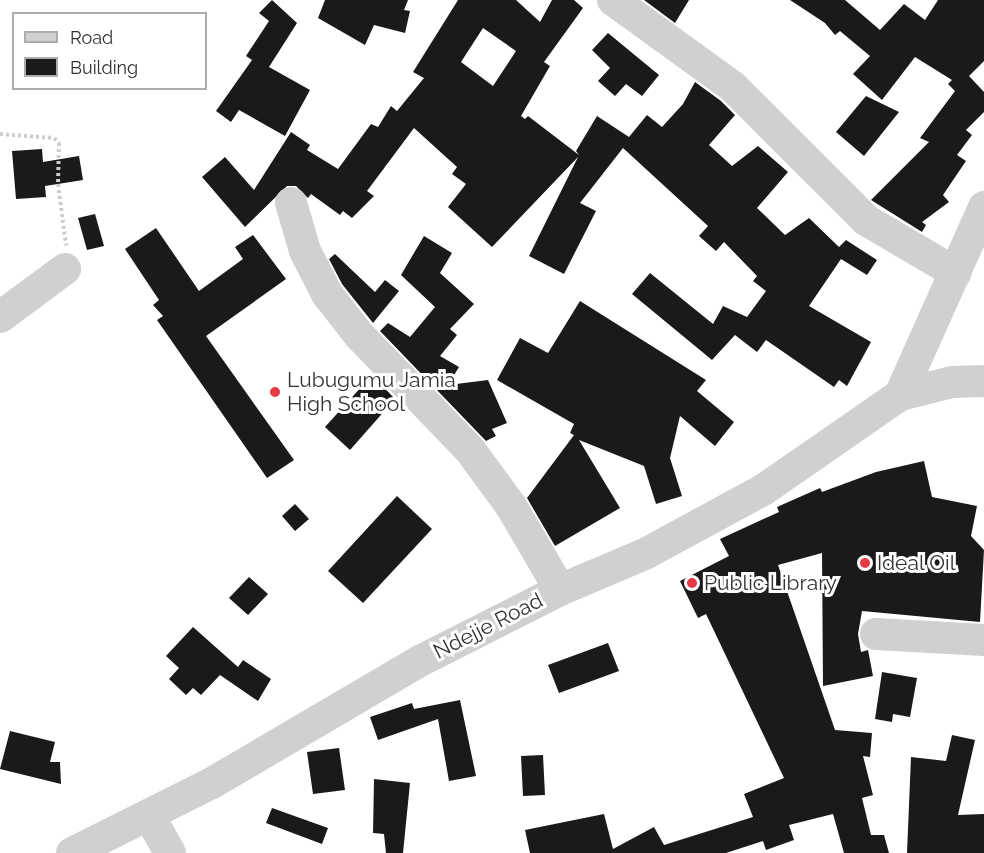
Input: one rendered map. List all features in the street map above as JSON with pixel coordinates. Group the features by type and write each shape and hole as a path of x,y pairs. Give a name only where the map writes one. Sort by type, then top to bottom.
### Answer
{"street":[{"path":"613,0 733,87 866,220 956,273"},
{"path":"291,202 305,251 327,294 358,335 470,450 511,506 560,590"},
{"path":"900,395 984,207"},
{"path":"0,317 65,269"},
{"path":"900,395 952,382 984,381"},
{"name":"Ndejje Road","path":"72,853 150,817 420,660 560,590 645,554 763,490 900,395"},
{"path":"876,634 984,640"},
{"path":"150,817 170,853"}],"path":[{"path":"0,134 54,138 59,143 58,184 68,261 65,269"}],"building":[{"path":"272,0 297,23 269,67 310,90 285,136 239,110 231,122 216,111 252,60 246,56 269,21 259,13"},
{"path":"325,0 408,0 404,10 410,11 405,33 374,25 365,45 318,18"},
{"path":"458,0 516,0 540,22 552,0 574,0 583,8 544,62 550,66 521,116 525,119 528,116 579,155 576,151 597,116 629,137 647,115 662,127 683,104 695,82 721,101 735,115 709,145 732,166 758,146 788,172 757,208 785,235 809,218 839,247 846,240 877,260 867,275 841,259 809,306 871,342 847,386 839,380 834,387 766,340 757,352 735,335 712,360 632,294 650,273 713,324 723,306 747,317 766,291 753,281 757,276 724,242 716,251 699,236 708,226 623,148 580,203 596,211 564,274 529,256 578,157 492,247 448,207 466,184 452,174 457,167 414,128 367,191 374,196 352,218 343,211 340,215 311,194 308,198 296,186 287,186 245,227 202,177 225,157 254,190 291,132 310,145 307,150 338,169 371,124 378,127 391,106 397,111 424,78 413,72","holes":["483,28 516,51 493,86 461,62"]},
{"path":"644,0 689,0 675,23"},
{"path":"790,0 845,0 880,30 904,4 925,20 938,0 984,0 984,61 969,76 984,92 984,112 966,130 972,135 957,155 966,161 943,195 949,202 922,222 926,225 922,232 871,200 929,142 920,138 955,91 948,84 952,80 915,57 882,100 853,74 870,56 840,31 835,35 825,23"},
{"path":"608,33 659,75 642,96 626,84 615,96 598,81 610,68 592,50"},
{"path":"866,96 899,112 864,156 836,132"},
{"path":"42,149 43,162 79,156 83,180 45,186 46,197 16,199 12,151"},
{"path":"95,214 104,246 87,250 78,218"},
{"path":"156,228 199,291 243,259 235,247 253,235 286,279 206,336 294,460 267,478 157,320 163,316 153,305 159,300 125,249"},
{"path":"424,236 452,253 440,273 474,304 450,329 457,335 440,356 459,367 448,385 488,380 507,423 492,429 496,436 486,441 380,331 388,323 410,337 435,307 401,275"},
{"path":"335,254 375,292 385,280 399,291 373,323 342,284 329,259"},
{"path":"580,301 706,380 697,391 734,422 715,446 680,416 670,458 682,496 656,504 644,466 579,440 620,508 555,546 527,498 574,435 570,433 574,424 497,380 520,338 548,353"},
{"path":"372,375 395,399 350,450 325,427"},
{"path":"924,461 932,497 977,506 971,536 984,550 980,622 862,611 858,634 861,652 868,650 873,676 823,686 822,553 778,565 835,730 872,733 870,757 863,756 873,795 862,798 871,835 884,835 889,853 844,853 833,814 789,825 794,840 766,850 763,841 726,853 530,853 525,830 604,814 613,849 654,827 664,845 753,817 744,794 784,778 706,614 698,618 680,581 729,556 720,539 779,512 777,507 820,488 822,492 876,472"},
{"path":"397,496 432,529 363,603 328,571"},
{"path":"295,504 309,519 295,531 282,516"},
{"path":"249,577 268,594 248,615 229,598"},
{"path":"193,627 238,667 243,660 271,679 258,701 220,675 201,695 193,688 186,695 169,679 179,668 166,656"},
{"path":"608,643 619,671 559,693 548,665"},
{"path":"882,672 917,678 910,717 893,714 892,722 875,719"},
{"path":"460,700 476,776 449,781 438,719 378,740 370,717 412,703 414,709"},
{"path":"10,731 55,742 50,762 60,762 61,784 0,769"},
{"path":"952,735 975,740 958,815 984,814 984,853 907,853 911,757 946,761"},
{"path":"339,748 345,790 313,794 307,752"},
{"path":"543,755 545,795 523,796 521,756"},
{"path":"374,779 410,783 403,853 386,853 384,834 373,833"},
{"path":"272,808 328,828 322,844 266,823"}],"place":[{"name":"Lubugumu Jamia High School","path":"275,392"},
{"name":"Ideal Oil","path":"865,563"},
{"name":"Public Library","path":"692,583"}]}
